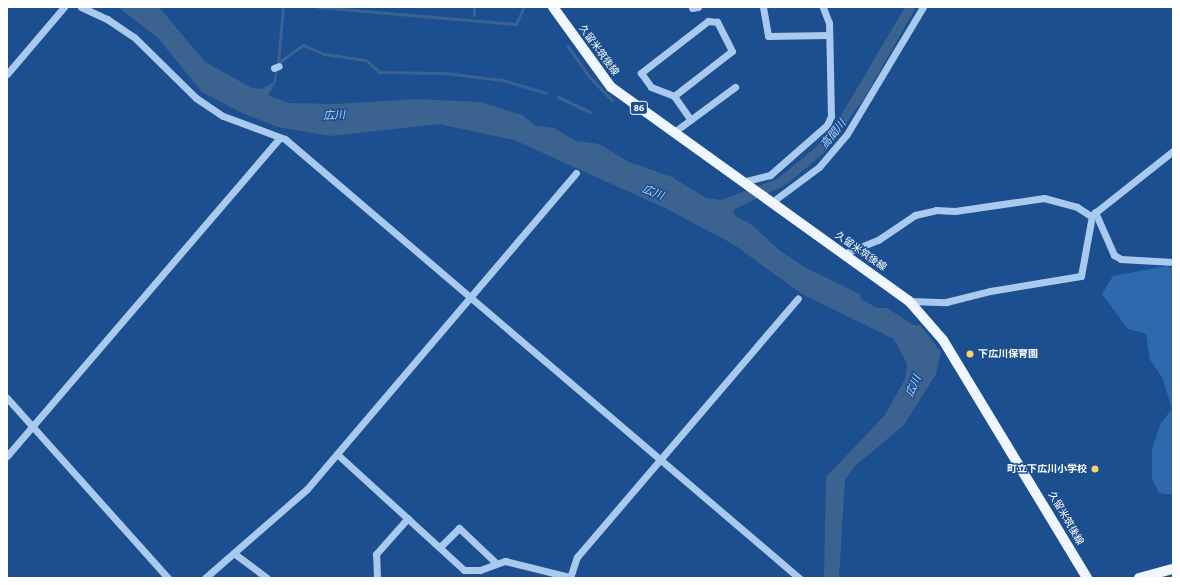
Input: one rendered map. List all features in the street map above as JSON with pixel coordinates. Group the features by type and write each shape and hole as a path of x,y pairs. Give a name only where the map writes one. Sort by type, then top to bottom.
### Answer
{"main road":[{"name":"久留米筑後線","path":"553,7 611,87 909,301 943,340 1087,578"},
{"path":"1139,578 1173,570"}],"street":[{"path":"7,74 64,7"},
{"path":"81,7 108,19 134,37 196,98 223,116 280,138 470,296 661,458 799,578"},
{"path":"763,7 768,36 829,35"},
{"path":"745,184 770,175 827,125 831,116 829,23 823,7"},
{"path":"770,201 819,167 847,134 923,7"},
{"path":"674,96 732,51 717,22 708,21 641,73 651,87 674,96 691,120"},
{"path":"674,132 736,87"},
{"path":"7,456 280,138"},
{"path":"843,254 878,240 915,215 936,210 955,211 1044,198 1077,207 1092,216 1095,212 1173,151"},
{"path":"205,578 308,489 470,296 576,173"},
{"path":"1095,212 1114,255 1121,259 1173,262"},
{"path":"909,301 946,302 990,291 1081,276 1091,221"},
{"path":"337,454 464,570 480,570 496,563 523,564 570,578 577,558 798,298"},
{"path":"7,398 168,578"},
{"path":"377,578 376,554 408,518"},
{"path":"440,547 458,528 496,563"},
{"path":"234,554 267,578"}],"shaded area":[{"path":"1166,266 1173,269 1173,495 1159,493 1152,479 1152,449 1161,423 1172,409 1162,377 1150,360 1146,334 1128,329 1102,294 1113,276"}],"water":[{"path":"118,7 159,7 205,62 252,88 261,89 273,83 278,63 276,82 268,95 288,103 335,104 417,99 480,102 522,115 536,126 554,128 576,141 599,144 629,162 672,177 706,198 721,200 777,179 815,148 836,124 905,7 916,7 865,97 826,151 787,184 733,210 735,216 751,224 779,250 806,268 860,294 861,299 877,308 887,308 913,325 920,325 941,352 936,374 904,425 855,466 845,480 839,578 824,578 826,477 885,415 905,379 907,364 894,339 802,294 733,244 665,208 514,140 439,124 330,136 278,127 242,113 202,92 158,38"}],"waterway":[{"path":"278,62 283,7"},
{"path":"318,7 516,24 524,7"},
{"path":"474,7 474,15"},
{"path":"278,63 303,45 324,54 366,60 380,72 445,73 503,80 546,93"},
{"path":"568,46 588,75 612,100"},
{"path":"558,97 590,112"}],"place":[{"name":"下広川保育園","path":"970,354"},
{"name":"町立下広川小学校","path":"1095,469"}],"water label":[{"name":"広川","path":"334,115"},
{"name":"高間川","path":"833,134"},
{"name":"広川","path":"653,192"},
{"name":"広川","path":"913,386"}]}
